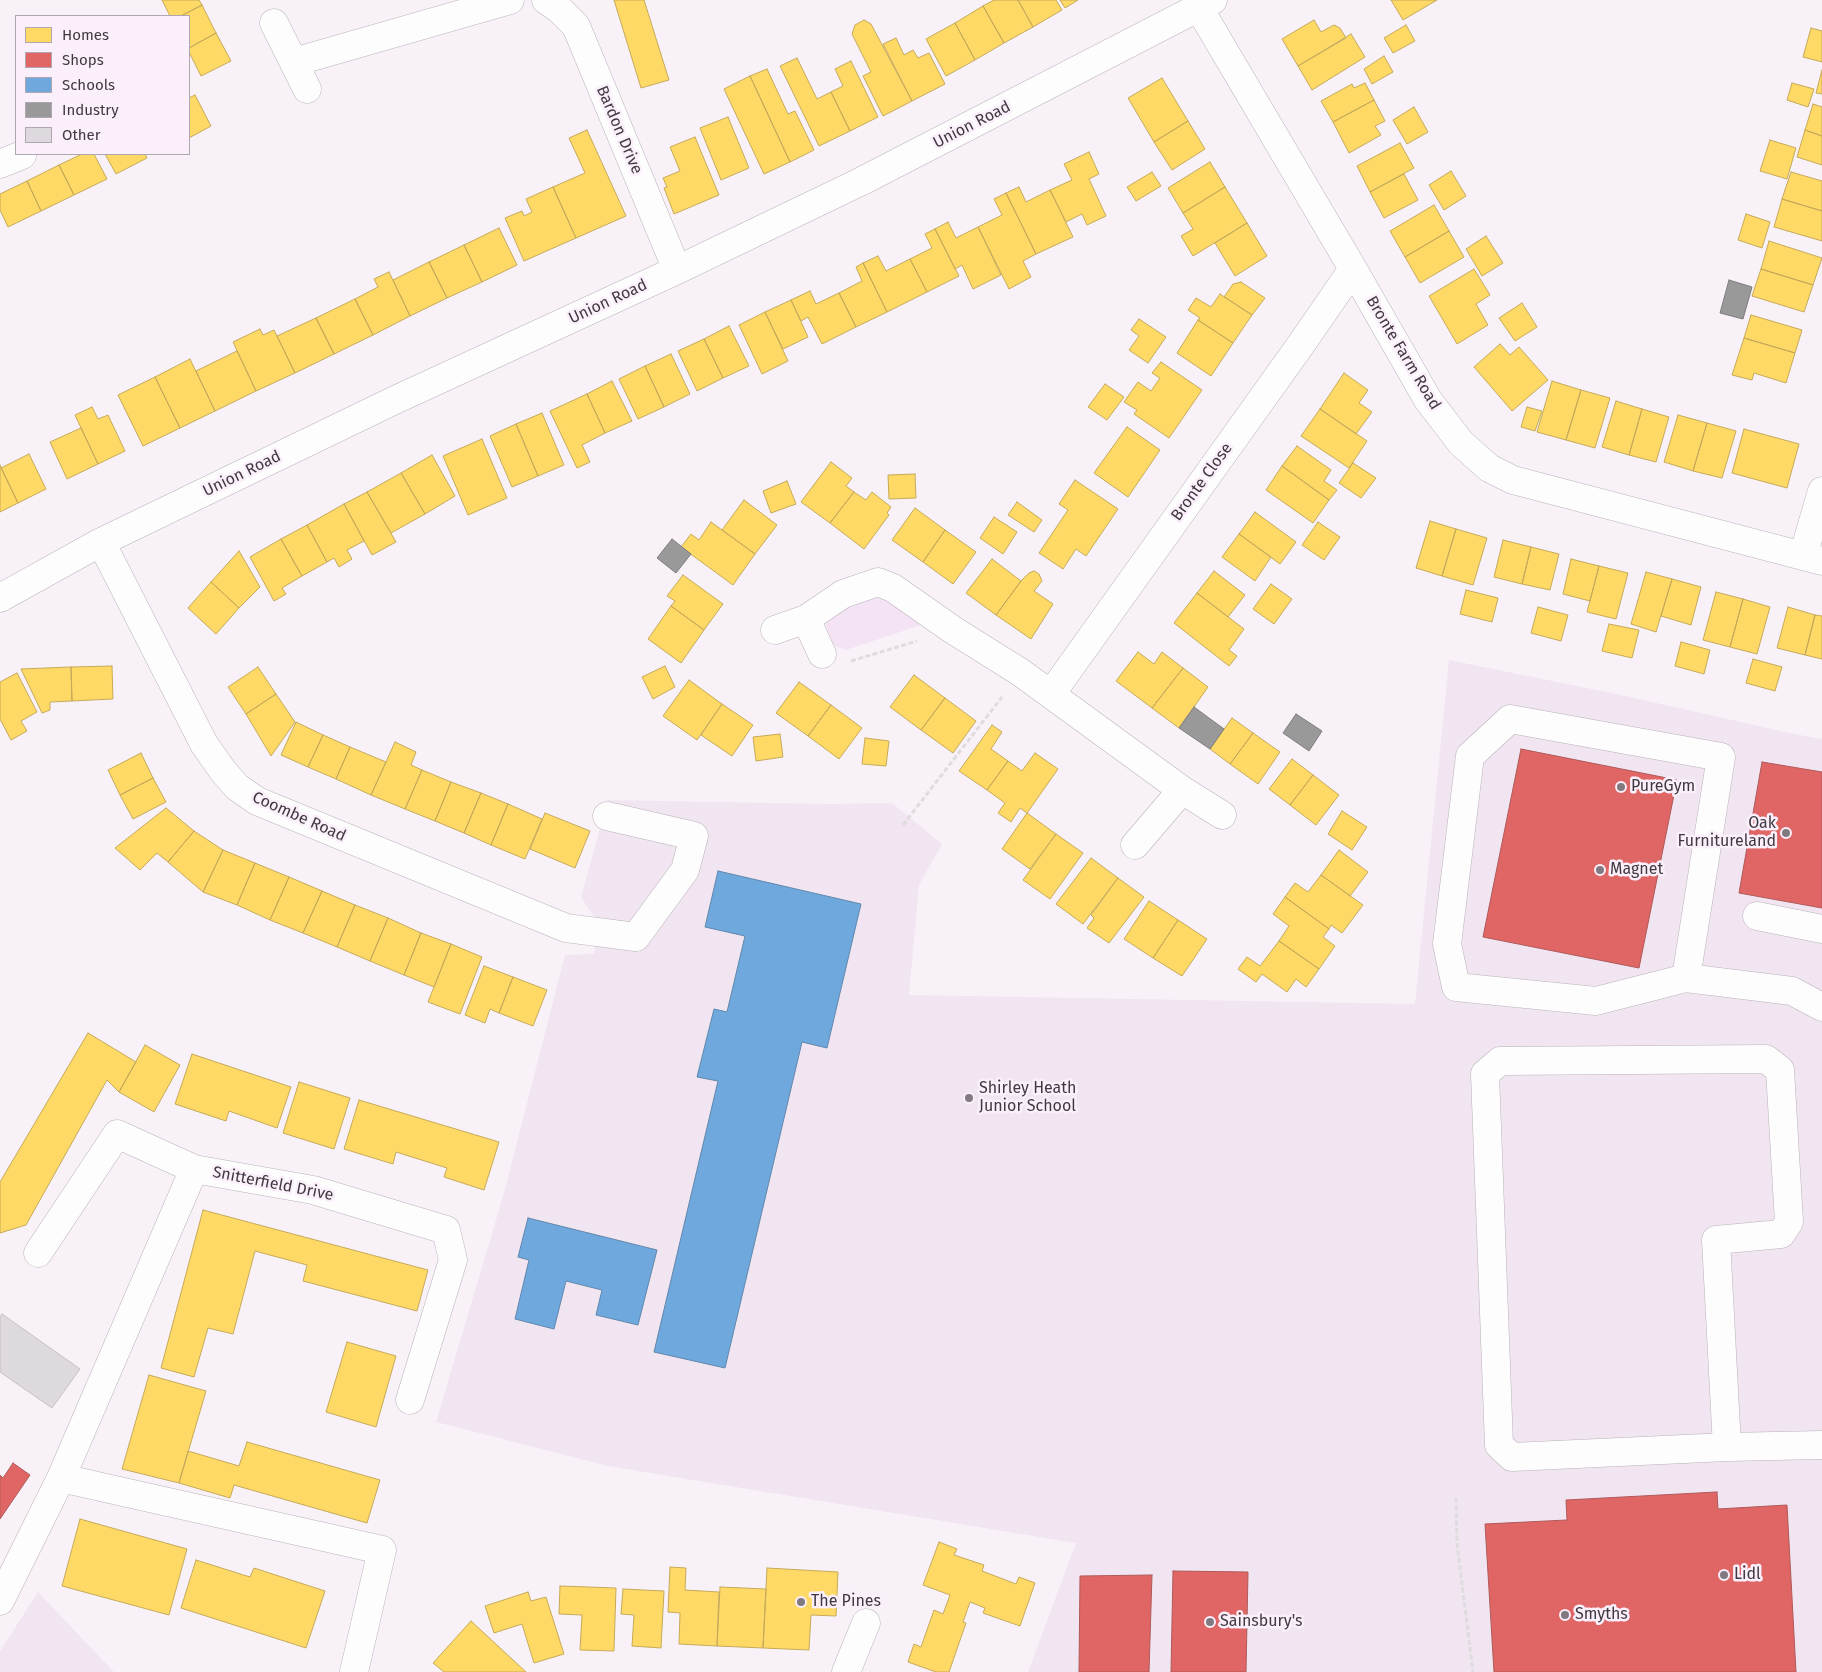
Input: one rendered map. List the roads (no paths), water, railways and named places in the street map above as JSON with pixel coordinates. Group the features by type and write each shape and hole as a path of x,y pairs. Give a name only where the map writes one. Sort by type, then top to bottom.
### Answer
{"street":[{"path":"294,62 510,0"},
{"name":"Bardon Drive","path":"546,0 559,9 576,26 678,270"},
{"name":"Union Road","path":"0,598 101,542 395,400 678,270 860,182 1206,4"},
{"name":"Bronte Farm Road","path":"1206,4 1428,400 1462,444 1489,468 1513,480 1813,559"},
{"path":"274,22 307,89"},
{"name":"Bronte Close","path":"1050,694 1353,269"},
{"path":"1813,559 1822,492"},
{"name":"Coombe Road","path":"101,542 204,744 237,787 257,801 566,928 636,937 685,870 694,836 607,816"},
{"path":"775,630 806,618 843,594 878,582 893,588 953,630 1020,672 1182,790 1222,815"},
{"path":"806,618 822,654"},
{"path":"1686,978 1721,757 1510,719 1470,756 1447,944 1456,987 1596,1000 1686,978 1792,992 1822,1007"},
{"path":"1135,845 1182,790"},
{"path":"1757,916 1822,929"},
{"path":"1727,1447 1716,1240 1781,1234 1789,1222 1780,1070 1766,1059 1500,1061 1485,1074 1499,1445 1512,1457 1727,1447 1822,1445"},
{"path":"38,1253 117,1134 194,1169"},
{"name":"Snitterfield Drive","path":"0,1600 61,1478 194,1169 313,1190 446,1230 453,1260 410,1400"},
{"path":"61,1478 382,1550 354,1672"},
{"path":"846,1672 866,1623"}],"place":[{"name":"PureGym","path":"1621,787"},
{"name":"Oak Furnitureland","path":"1786,833"},
{"name":"Magnet","path":"1600,870"},
{"name":"Shirley Heath Junior School","path":"969,1098"},
{"name":"Lidl","path":"1724,1575"},
{"name":"The Pines","path":"801,1602"},
{"name":"Smyths","path":"1565,1615"},
{"name":"Sainsbury's","path":"1210,1622"}]}
